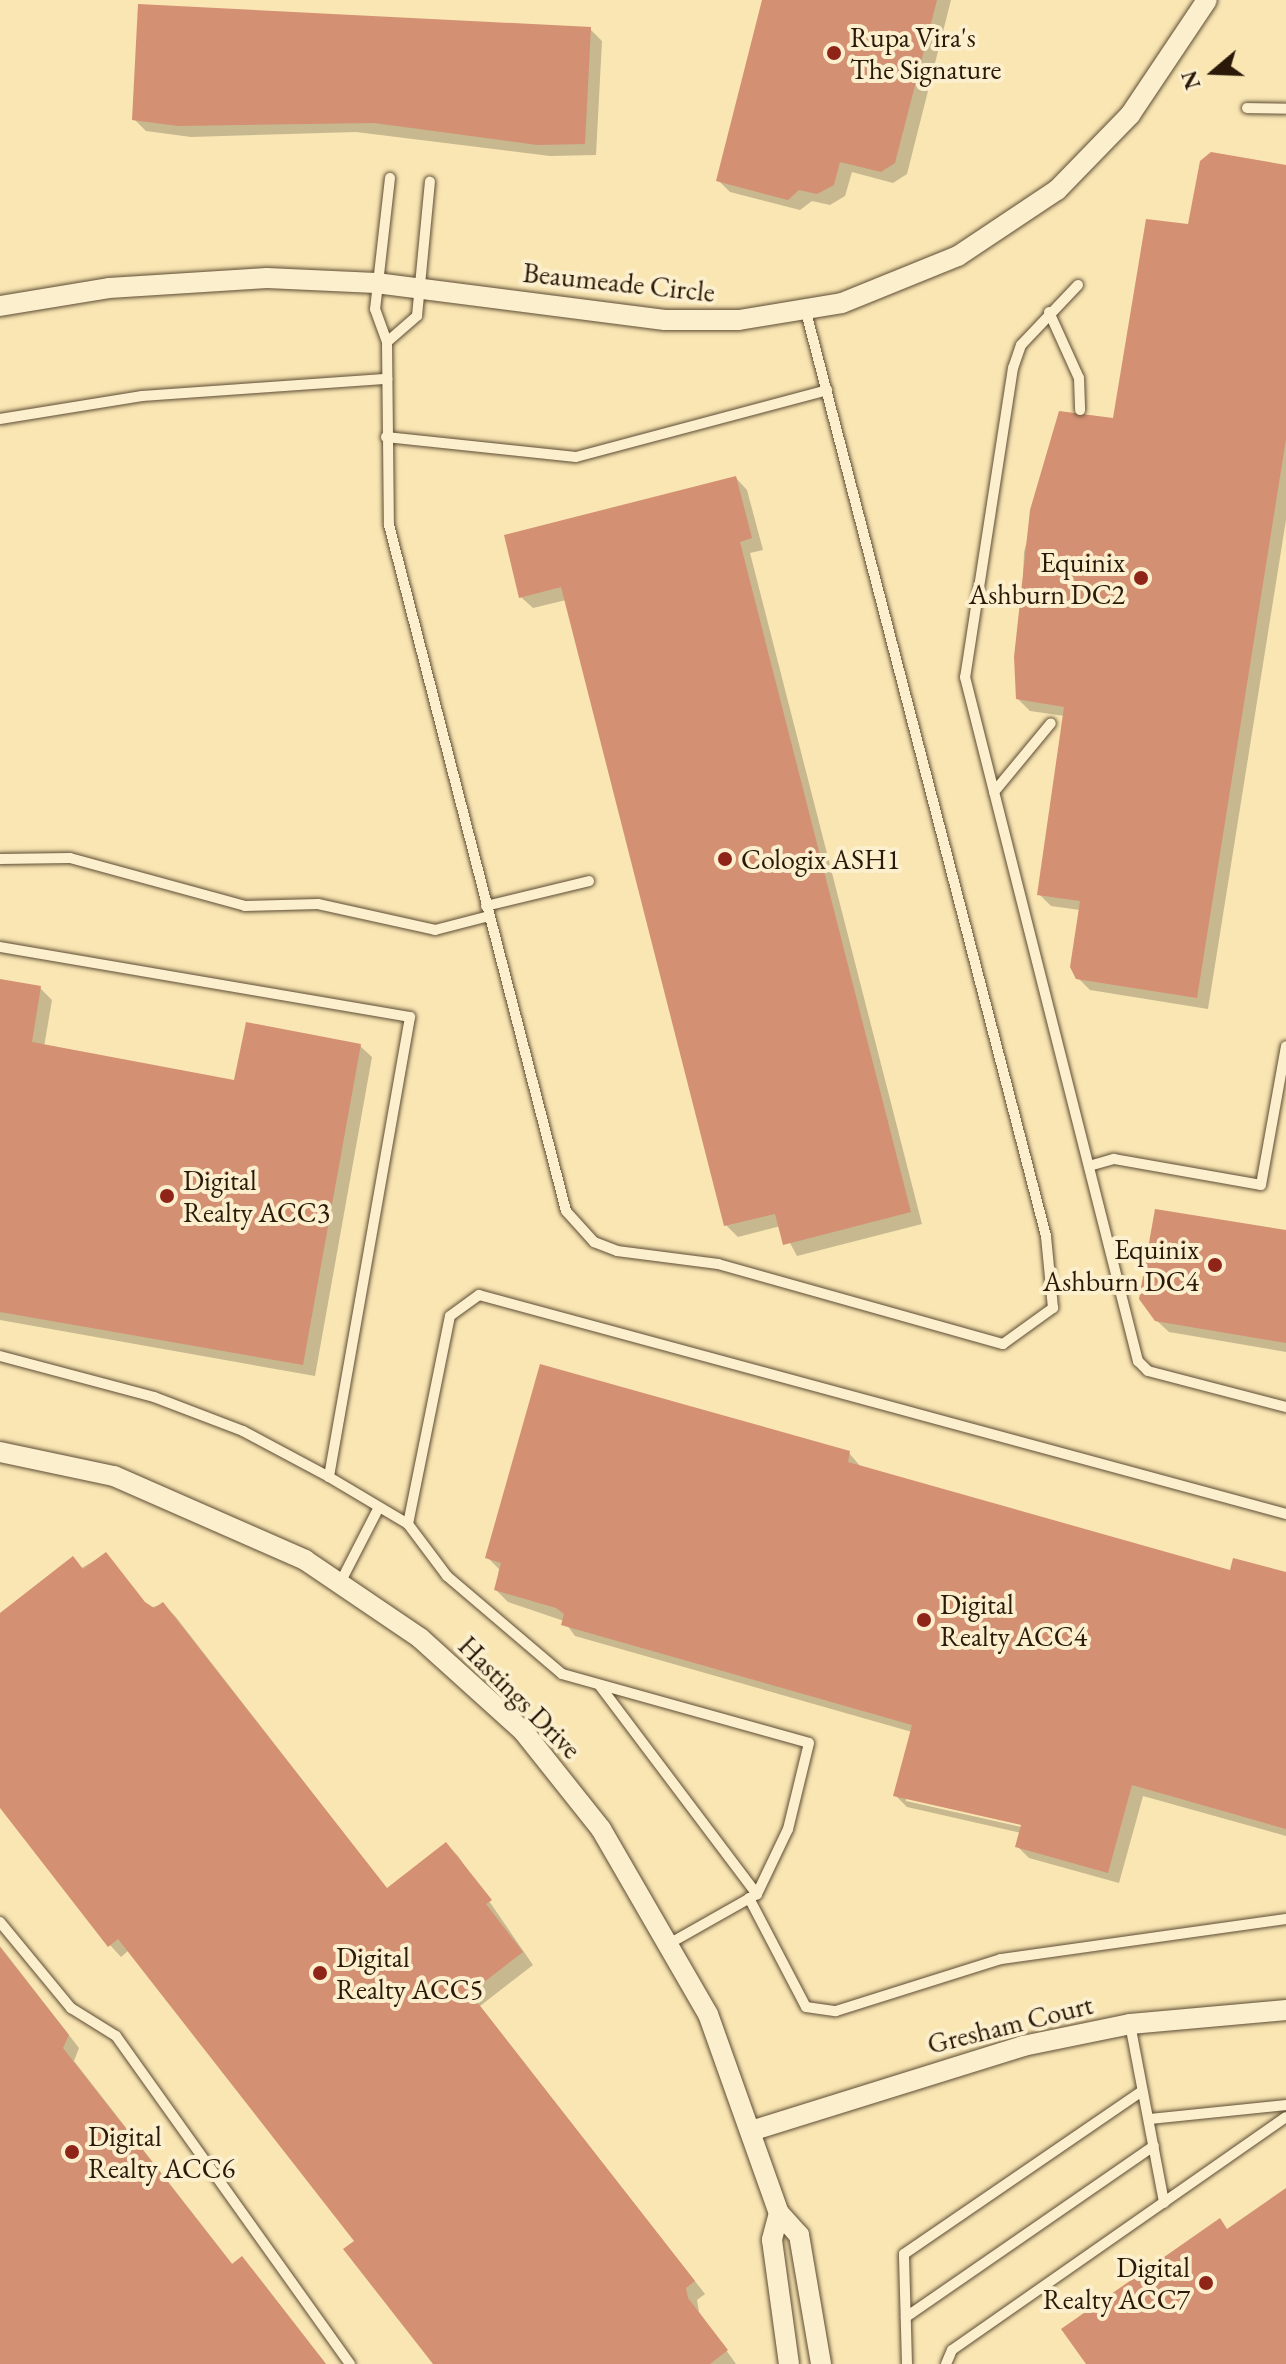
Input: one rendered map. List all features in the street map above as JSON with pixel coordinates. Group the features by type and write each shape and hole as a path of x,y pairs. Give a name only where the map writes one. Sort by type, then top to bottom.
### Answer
{"street":[{"name":"Beaumeade Circle","path":"0,306 173,282 376,283 665,320 806,312 925,272 1022,217 1130,115 1207,0"},
{"name":"Hastings Drive","path":"0,1452 84,1467 180,1500 340,1583 420,1638 523,1731 601,1829 672,1942 754,2130 779,2213 803,2250 821,2364"},
{"name":"Gresham Court","path":"754,2130 952,2064 1130,2024 1286,2010"},
{"name":"Hastings Drive","path":"779,2213 772,2240 789,2364"}],"lane":[{"path":"1247,108 1286,109"},
{"path":"390,178 375,309 387,342 389,525 554,1184 577,1228 594,1242 718,1264 984,1344 1018,1337 1053,1308 1046,1236 806,312"},
{"path":"387,342 417,316 430,182"},
{"path":"1078,285 1049,312 1013,368 965,677 1138,1361 1148,1371 1286,1407"},
{"path":"1049,312 1079,378 1080,410"},
{"path":"0,419 142,396 387,379"},
{"path":"386,437 576,457 827,390"},
{"path":"994,792 1051,723"},
{"path":"0,859 70,858 245,906 318,904 435,930 589,881"},
{"path":"0,947 410,1017 329,1477"},
{"path":"1089,1166 1114,1159 1261,1185 1286,1046"},
{"path":"408,1524 450,1316 479,1295 1286,1514"},
{"path":"0,1356 154,1397 243,1431 329,1477 408,1524 447,1576 562,1674 809,1743 788,1829 753,1896 672,1942"},
{"path":"340,1583 379,1507"},
{"path":"599,1684 753,1896 806,2007 836,2011 1015,1956 1286,1919"},
{"path":"0,1922 71,2008 116,2036 350,2364"},
{"path":"1130,2024 1164,2203"},
{"path":"907,2364 904,2254 1142,2091"},
{"path":"1150,2119 1286,2105"},
{"path":"946,2364 952,2350 1286,2117"},
{"path":"906,2317 1154,2146"}],"building":[{"path":"762,0 937,0 895,163 881,172 840,162 834,185 817,194 799,190 788,200 716,181"},
{"path":"138,4 591,27 585,144 537,145 374,123 178,126 132,120"},
{"name":"Equinix Ashburn DC2","path":"1211,152 1286,165 1286,439 1197,998 1076,979 1070,967 1080,901 1037,895 1064,707 1016,699 1014,657 1030,510 1059,411 1113,418 1146,219 1188,224 1200,161"},
{"name":"Cologix ASH1","path":"736,476 752,538 740,542 911,1212 783,1245 775,1214 724,1226 561,587 519,598 504,535"},
{"name":"Digital Realty ACC3","path":"0,979 41,986 32,1042 234,1080 246,1022 361,1044 303,1365 0,1312"},
{"name":"Equinix Ashburn DC4","path":"1155,1209 1286,1230 1286,1343 1155,1321 1139,1299"},
{"name":"Digital Realty ACC4","path":"540,1364 850,1451 848,1462 1230,1570 1233,1558 1286,1572 1286,1829 1132,1785 1108,1873 1015,1847 1021,1825 893,1796 912,1725 561,1625 564,1614 556,1608 494,1590 501,1563 485,1558"},
{"name":"Digital Realty ACC5","path":"106,1552 145,1602 154,1608 163,1602 387,1888 446,1842 492,1900 486,1904 523,1952 470,1993 695,2281 686,2288 688,2298 728,2350 710,2364 433,2364 343,2249 354,2241 118,1939 108,1947 0,1808 0,1613 73,1556 83,1569"},
{"name":"Digital Realty ACC6","path":"0,1947 69,2035 63,2048 232,2264 242,2256 326,2364 0,2364"},
{"name":"Digital Realty ACC7","path":"1286,2188 1286,2364 1086,2364 1061,2329 1220,2218 1227,2229"}],"place":[{"name":"Rupa Vira's The Signature","path":"834,53"},
{"name":"Equinix Ashburn DC2","path":"1141,578"},
{"name":"Cologix ASH1","path":"725,859"},
{"name":"Digital Realty ACC3","path":"167,1196"},
{"name":"Equinix Ashburn DC4","path":"1215,1265"},
{"name":"Digital Realty ACC4","path":"924,1620"},
{"name":"Digital Realty ACC5","path":"320,1973"},
{"name":"Digital Realty ACC6","path":"72,2152"},
{"name":"Digital Realty ACC7","path":"1206,2283"}]}
